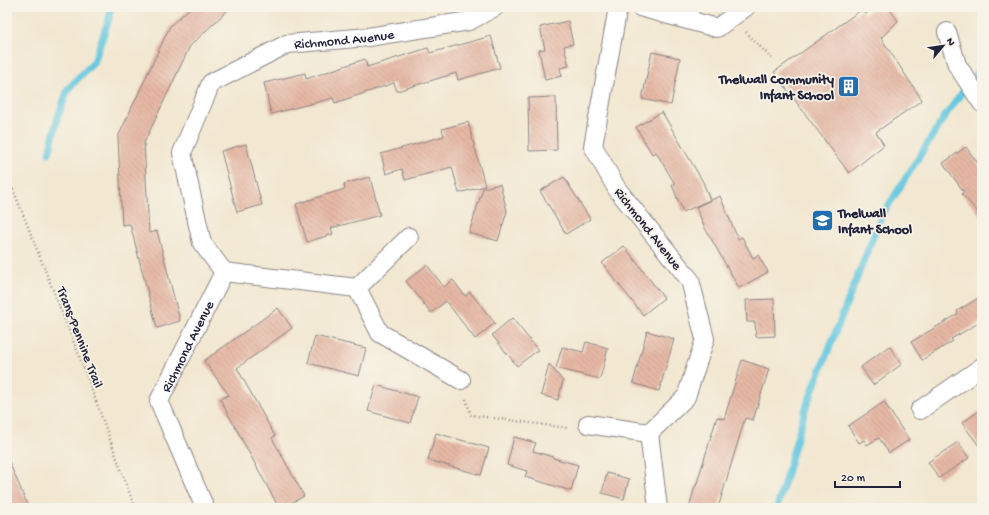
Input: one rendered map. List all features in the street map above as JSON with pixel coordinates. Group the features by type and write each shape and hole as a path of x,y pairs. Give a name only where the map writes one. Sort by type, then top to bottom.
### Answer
{"street":[{"name":"Richmond Avenue","path":"205,508 159,401 224,272 202,243 182,153 211,83 287,44 368,37 469,21 495,7"},
{"name":"Richmond Avenue","path":"618,7 593,146 617,189 690,280 705,339 686,396 649,433"},
{"path":"640,7 717,28 739,12"},
{"path":"947,32 957,65 980,99"},
{"path":"357,288 409,237"},
{"path":"224,272 357,288"},
{"path":"357,288 380,333 461,380"},
{"path":"920,410 982,367"},
{"path":"588,424 649,433 658,508"}],"lane":[{"path":"690,7 699,23"}],"path":[{"path":"739,12 773,60"},
{"name":"Trans-Pennine Trail","path":"7,174 82,363 135,508"},
{"path":"461,380 471,415 567,428 588,424"}],"building":[{"path":"191,7 231,7 190,46 144,143 149,233 157,231 180,321 157,328 130,224 122,225 118,137 170,26"},
{"name":"Thelwall Community Infant School","path":"877,7 888,7 898,21 881,38 922,100 876,132 884,145 849,173 774,72 861,10 865,14"},
{"path":"568,21 573,44 564,46 569,66 560,68 562,76 545,80 539,50 545,49 540,27"},
{"path":"491,36 500,68 458,80 456,73 397,91 394,83 335,103 333,98 271,114 264,83 305,73 306,79 365,59 367,67 428,48 430,53"},
{"path":"652,52 680,58 671,105 642,99"},
{"path":"556,97 557,150 529,151 528,98"},
{"path":"662,112 703,182 710,200 683,212 672,185 675,184 656,152 652,154 636,127"},
{"path":"468,122 485,186 459,193 452,167 405,180 402,169 386,174 381,154 444,136 442,129"},
{"path":"246,144 262,205 237,212 221,151"},
{"path":"966,147 982,169 982,217 962,194 964,192 943,163"},
{"path":"370,177 380,215 331,228 333,234 307,242 296,204 345,189 344,184"},
{"path":"564,177 590,219 566,234 540,191"},
{"path":"500,184 507,211 498,241 469,233 483,188"},
{"path":"720,196 738,239 742,237 753,258 758,255 768,272 739,288 705,228 696,207"},
{"path":"624,246 664,298 643,315 602,263"},
{"path":"427,265 444,287 453,280 465,296 470,292 495,323 475,339 446,301 431,313 406,281"},
{"path":"982,296 982,321 951,339 953,341 922,360 911,342 958,314 957,311"},
{"path":"774,299 775,336 756,337 755,322 747,322 746,300"},
{"path":"278,308 292,328 237,368 275,436 272,438 304,496 282,508 279,508 220,399 229,395 204,361"},
{"path":"512,318 538,350 517,366 492,335"},
{"path":"647,331 674,339 659,391 633,383"},
{"path":"315,336 366,348 359,376 308,363"},
{"path":"586,342 608,348 600,379 556,368 562,347 583,352"},
{"path":"889,346 902,364 873,385 861,367"},
{"path":"742,360 769,369 753,420 745,418 718,508 689,508 717,417 724,419"},
{"path":"549,364 563,381 558,400 541,395"},
{"path":"376,385 418,397 410,423 368,411"},
{"path":"884,402 909,440 889,453 879,438 867,445 864,440 859,443 848,426"},
{"path":"982,409 982,450 962,423"},
{"path":"436,433 489,448 481,475 428,460"},
{"path":"514,437 536,443 533,451 578,465 571,491 525,477 527,471 507,465"},
{"path":"958,442 969,458 939,478 928,462"},
{"path":"7,457 29,508 7,508"},
{"path":"607,473 629,479 624,499 602,493"}],"waterway":[{"path":"49,153 58,117 68,89 94,62 109,19 111,7"},
{"path":"777,508 806,407 881,217 945,116 982,65"}],"place":[{"name":"Thelwall Community Infant School","path":"849,86"},
{"name":"Thelwall Infant School","path":"823,220"}]}
